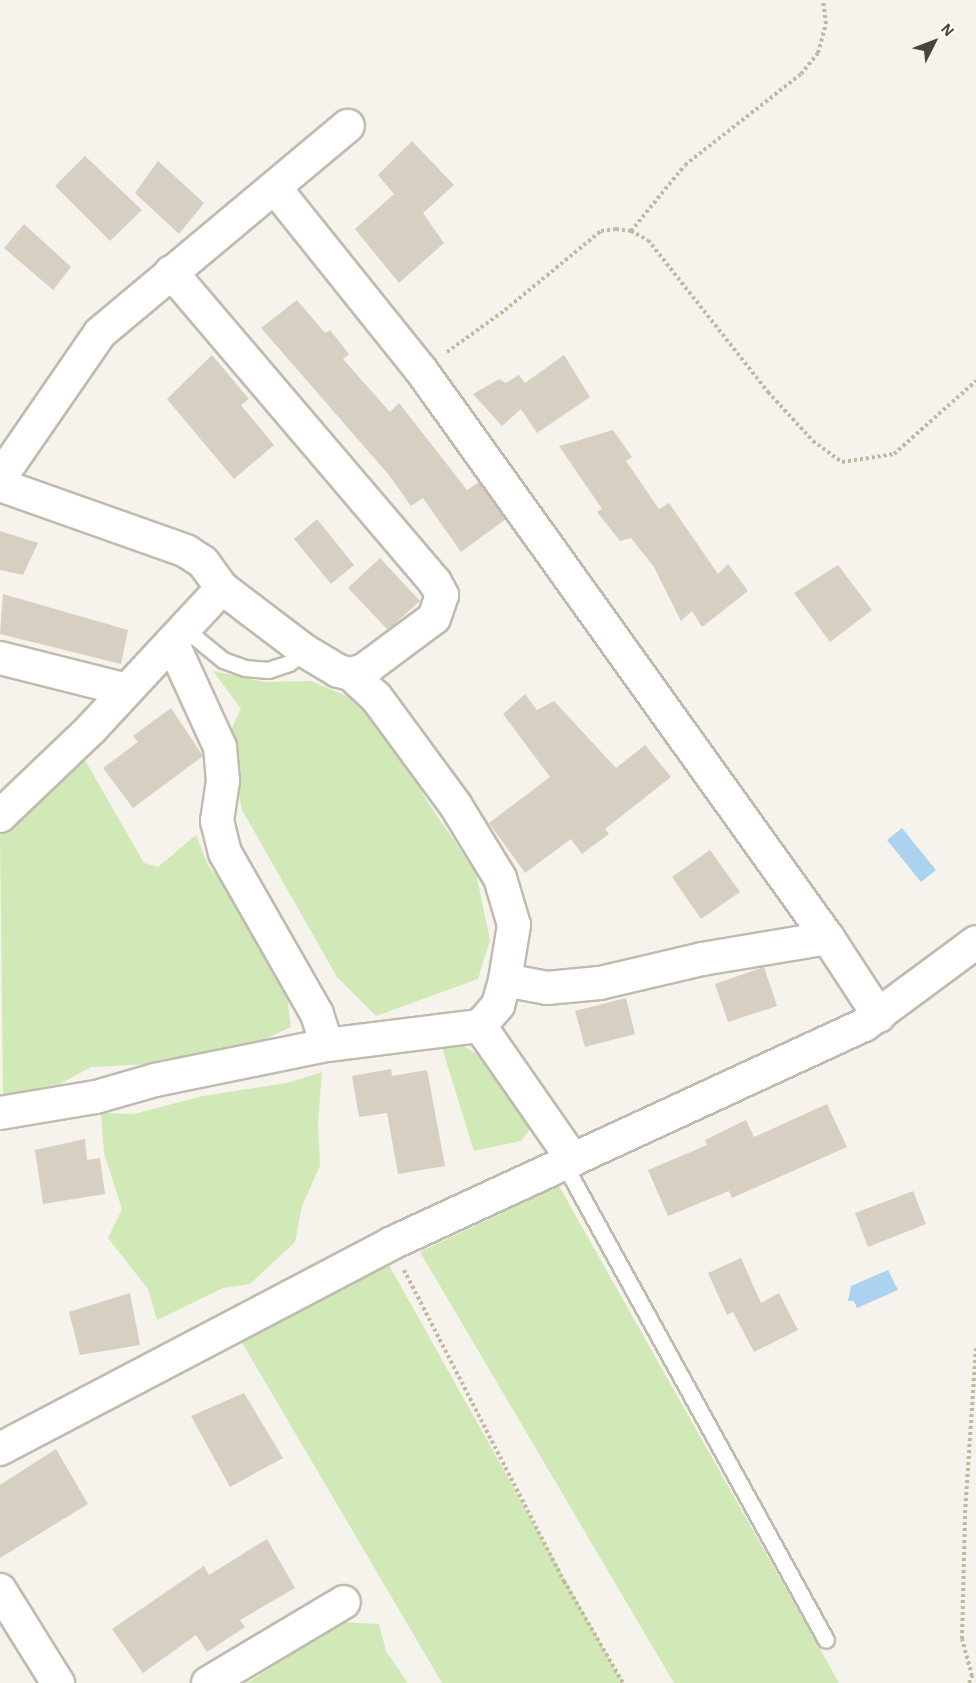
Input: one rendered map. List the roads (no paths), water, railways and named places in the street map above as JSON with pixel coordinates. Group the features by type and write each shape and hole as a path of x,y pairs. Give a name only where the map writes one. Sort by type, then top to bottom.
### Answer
{"street":[{"path":"0,478 100,333 348,126"},
{"path":"275,188 421,370 828,938 879,1016"},
{"path":"0,485 186,551 203,562 222,588 305,651 338,671 351,674 364,670 434,618 442,595 435,582 171,272"},
{"path":"0,816 127,690 222,588"},
{"path":"178,635 220,747 223,781 217,821 225,853 316,1014 327,1045"},
{"path":"0,658 127,690"},
{"path":"0,1113 96,1096 155,1080 327,1045 480,1026 498,1005 505,980 514,925 500,878 456,806 395,719 351,674"},
{"path":"505,980 546,988 600,983 702,959 828,938"},
{"path":"0,1449 390,1244 879,1016 976,942"},
{"path":"480,1026 568,1162"},
{"path":"0,1590 58,1683"},
{"path":"208,1683 345,1602"}],"lane":[{"path":"178,635 224,660 245,668 268,670 289,663 305,651"},
{"path":"568,1162 826,1640"}],"water":[{"path":"902,828 936,870 921,882 887,840"},
{"path":"888,1270 898,1290 857,1308 854,1301 848,1301 851,1286"}]}
